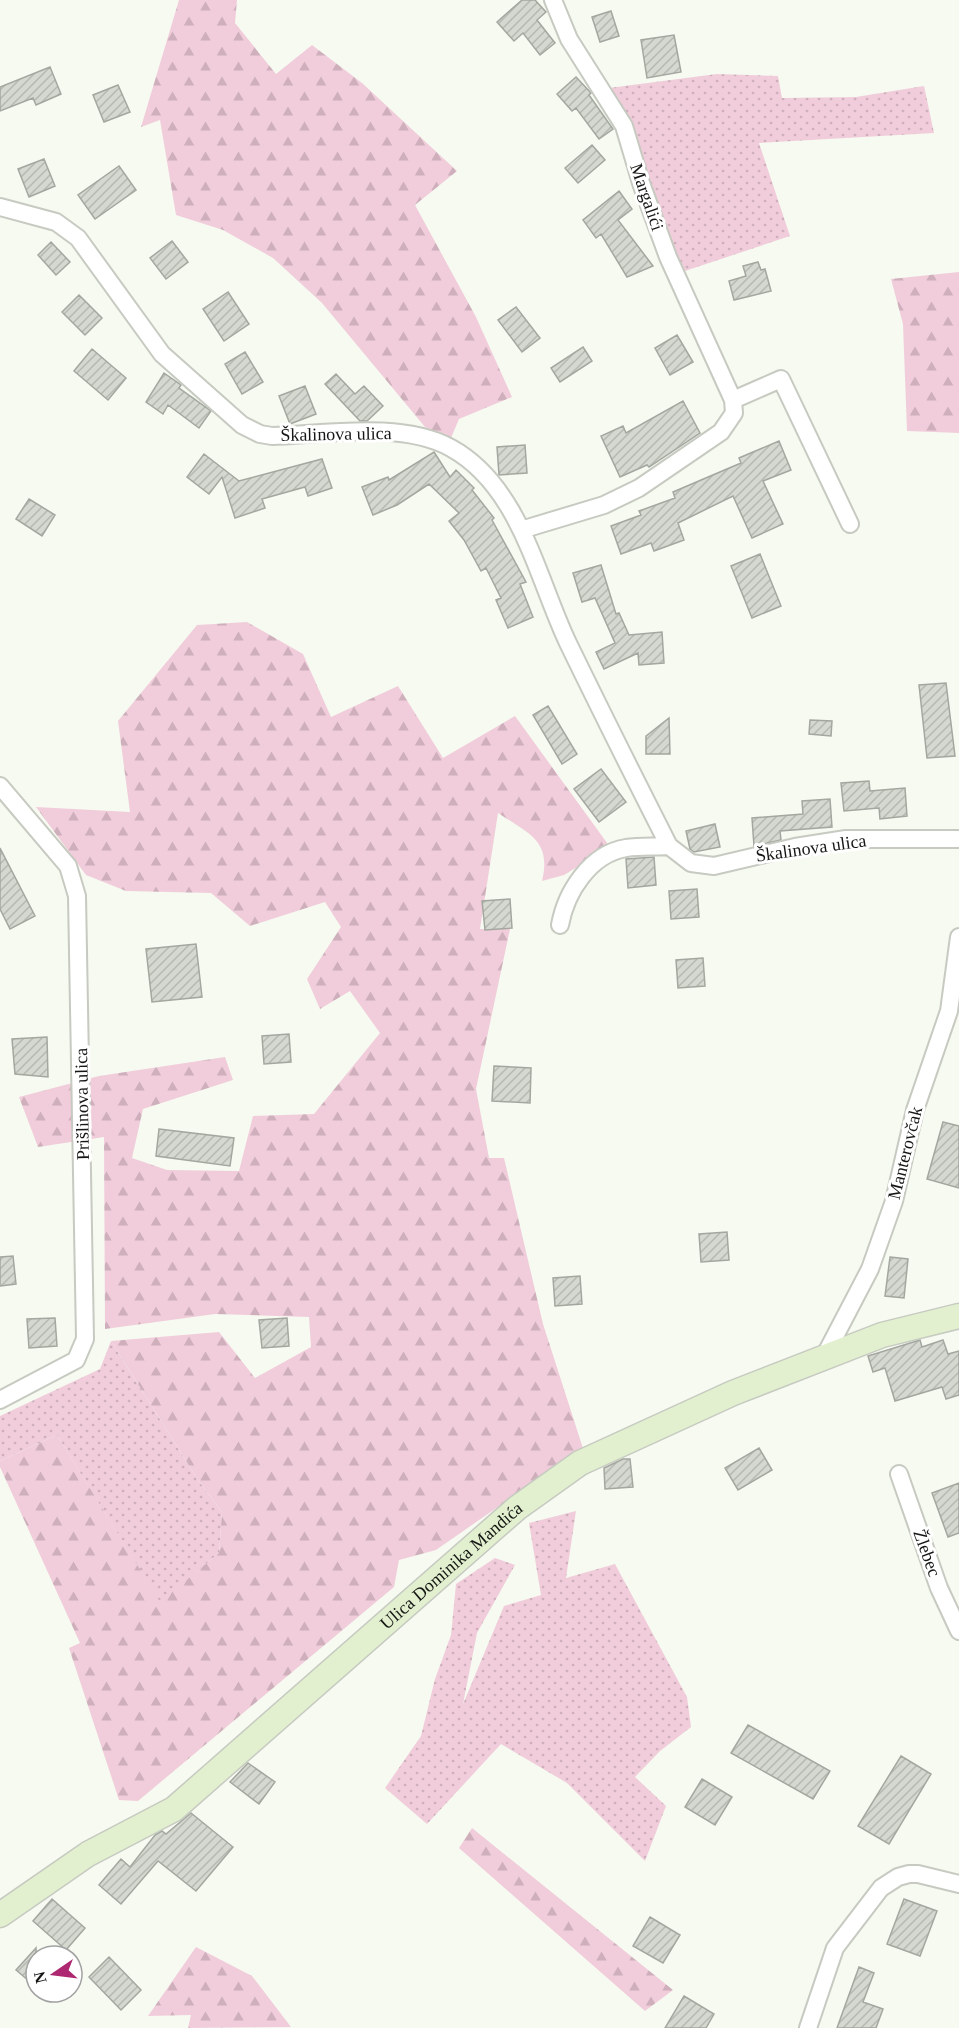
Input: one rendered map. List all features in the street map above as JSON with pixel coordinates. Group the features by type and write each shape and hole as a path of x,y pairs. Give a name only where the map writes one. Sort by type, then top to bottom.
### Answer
{"street":[{"name":"Margalići","path":"553,0 569,39 624,126 641,183 668,257 733,400"},
{"name":"Škalinova ulica","path":"0,207 56,222 78,238 162,354 242,425 260,434 272,436 392,431 441,443 452,448 479,470 498,493 521,530 559,624 669,846 691,863 714,866 785,849 846,839 959,839"},
{"path":"521,530 604,505 639,488 721,432 734,413 733,400 781,379 850,524"},
{"name":"Prišlinova ulica","path":"0,786 68,866 77,896 85,1339 76,1360 0,1400"},
{"path":"560,926 568,896 601,858 626,848 669,846"},
{"name":"Manterovčak","path":"823,1359 870,1269 894,1201 915,1110 949,1011 959,937"},
{"name":"Ulica Dominika Mandića","path":"0,1915 88,1854 174,1809 517,1508 580,1463 733,1394 882,1335 959,1316"},
{"name":"Žlebec","path":"899,1474 939,1588 959,1631"},
{"path":"808,2028 835,1948 881,1888 890,1881 909,1874 959,1884"}],"green space":[{"path":"179,0 237,0 235,23 276,74 312,45 362,83 457,171 415,205 476,317 512,397 459,419 451,438 425,427 322,303 273,258 223,230 176,215 160,120 141,127"},
{"path":"717,74 778,76 782,98 856,97 924,86 934,133 759,143 790,236 682,272 641,160 634,130 609,88"},
{"path":"959,272 959,433 907,431 903,324 891,279"},
{"path":"247,622 303,654 331,717 398,686 443,758 515,716 610,847 564,875 542,881 544,856 535,839 498,813 480,929 510,929 476,1089 489,1158 504,1158 543,1324 588,1464 561,1463 436,1550 399,1560 394,1587 138,1801 119,1800 69,1648 80,1643 0,1467 0,1461 57,1435 160,1602 219,1553 222,1512 198,1480 111,1341 219,1332 255,1378 311,1347 309,1317 215,1314 105,1329 104,1137 38,1147 19,1097 99,1076 225,1057 233,1080 143,1109 132,1158 167,1170 239,1171 253,1116 314,1114 380,1033 350,991 320,1009 307,979 341,927 325,902 250,926 211,893 126,891 86,875 36,807 130,812 118,721 197,625"},
{"path":"111,1341 198,1480 222,1512 219,1553 160,1603 57,1435 0,1461 0,1416 100,1369"},
{"path":"576,1511 566,1578 615,1564 687,1697 691,1727 660,1751 635,1777 666,1806 645,1861 567,1783 501,1744 427,1824 385,1788 421,1736 435,1679 451,1635 456,1584 495,1558 515,1565 477,1633 463,1704 504,1606 541,1595 529,1523"},
{"path":"472,1828 673,1990 645,2011 459,1848"},
{"path":"196,1947 252,1976 291,2027 188,2028 191,2015 148,2016"}],"building":[{"path":"522,0 535,0 546,12 537,20 555,43 540,55 523,33 514,41 497,22"},
{"path":"611,11 619,36 600,42 592,17"},
{"path":"674,35 681,72 647,78 641,40"},
{"path":"50,67 61,94 36,105 33,98 0,111 0,87"},
{"path":"576,77 591,93 589,95 613,129 599,139 576,108 572,111 557,94"},
{"path":"118,85 130,112 104,122 93,95"},
{"path":"592,145 605,160 578,183 565,168"},
{"path":"44,159 55,186 29,197 18,169"},
{"path":"119,166 136,190 95,219 78,195"},
{"path":"619,191 632,209 618,220 653,266 627,277 601,234 596,238 583,220"},
{"path":"172,241 188,262 166,279 150,258"},
{"path":"51,242 70,262 56,275 38,255"},
{"path":"758,262 761,270 765,269 771,291 734,300 729,281 746,276 743,266"},
{"path":"228,292 249,324 224,341 203,309"},
{"path":"79,295 102,318 85,335 62,312"},
{"path":"516,307 540,338 522,352 498,320"},
{"path":"677,335 693,362 670,375 655,348"},
{"path":"583,347 592,361 560,382 551,368"},
{"path":"92,349 126,378 108,400 74,371"},
{"path":"245,352 263,382 242,394 225,364"},
{"path":"164,373 181,385 179,388 211,411 199,428 168,405 163,414 146,402"},
{"path":"336,374 355,394 364,386 383,406 367,421 360,421 325,384"},
{"path":"305,386 316,414 290,424 279,396"},
{"path":"683,401 700,433 649,467 647,465 620,477 601,436 623,426 626,433"},
{"path":"779,441 791,470 763,481 783,524 752,538 733,496 678,523 684,540 654,551 651,543 621,554 611,526 641,515 639,511 675,498 673,492 741,463 739,458"},
{"path":"525,445 527,473 499,475 497,447"},
{"path":"434,452 450,477 456,470 474,488 472,490 494,518 492,520 526,582 520,584 533,617 508,628 496,600 501,598 486,568 481,571 464,540 449,521 459,513 429,484 397,505 373,515 362,487 388,477 389,480"},
{"path":"204,454 239,481 322,459 332,488 308,496 305,487 262,499 265,508 235,518 222,477 209,494 187,477"},
{"path":"29,499 55,515 42,536 16,519"},
{"path":"760,554 781,606 752,618 731,566"},
{"path":"601,565 616,614 619,613 629,635 662,632 664,663 639,665 638,653 604,669 596,652 615,643 595,598 582,602 573,573"},
{"path":"946,683 955,756 927,758 919,685"},
{"path":"548,706 577,754 562,764 533,715"},
{"path":"669,718 670,754 646,754 646,736"},
{"path":"810,720 832,721 831,736 809,734"},
{"path":"601,769 626,802 599,822 574,789"},
{"path":"869,781 870,791 905,788 907,816 880,819 879,808 844,811 841,783"},
{"path":"830,799 832,827 780,831 781,840 754,846 752,818 803,814 802,801"},
{"path":"715,824 720,847 694,852 690,849 686,831"},
{"path":"0,848 35,916 10,929 0,909"},
{"path":"654,857 656,885 628,888 626,859"},
{"path":"697,889 699,917 671,919 669,891"},
{"path":"510,899 512,928 485,930 482,901"},
{"path":"196,944 202,997 152,1002 146,949"},
{"path":"703,958 705,986 678,988 676,960"},
{"path":"289,1034 291,1062 264,1064 262,1036"},
{"path":"47,1037 48,1077 15,1074 12,1039"},
{"path":"494,1066 531,1068 530,1103 492,1101"},
{"path":"943,1122 959,1126 959,1188 927,1179"},
{"path":"159,1129 234,1138 230,1166 156,1156"},
{"path":"727,1232 729,1260 701,1262 699,1234"},
{"path":"13,1256 16,1284 0,1286 0,1257"},
{"path":"890,1257 908,1259 904,1298 885,1296"},
{"path":"580,1276 582,1304 555,1306 553,1278"},
{"path":"55,1318 57,1346 29,1348 27,1319"},
{"path":"287,1318 289,1346 262,1348 259,1320"},
{"path":"920,1340 922,1347 943,1340 948,1354 959,1351 959,1395 946,1399 942,1387 895,1401 885,1368 873,1372 868,1356"},
{"path":"759,1448 772,1470 738,1490 725,1468"},
{"path":"623,1459 630,1459 633,1487 605,1489 604,1468"},
{"path":"959,1483 959,1533 948,1537 932,1493"},
{"path":"748,1725 830,1771 813,1799 731,1753"},
{"path":"901,1756 931,1774 889,1844 858,1826"},
{"path":"248,1763 275,1782 259,1804 230,1782"},
{"path":"702,1779 732,1797 715,1825 685,1807"},
{"path":"191,1813 233,1847 196,1891 158,1861 121,1904 99,1885 121,1859 130,1867 155,1835 162,1831 166,1834"},
{"path":"52,1899 85,1928 71,1944 59,1944 33,1921"},
{"path":"904,1899 937,1911 920,1956 887,1944"},
{"path":"650,1917 680,1935 663,1963 633,1946"},
{"path":"109,1957 141,1990 121,2010 89,1977"},
{"path":"24,1961 24,1977 16,1970"},
{"path":"859,1967 874,1973 863,2002 883,2009 876,2028 837,2028"},
{"path":"684,1996 714,2014 706,2028 665,2028"}]}
